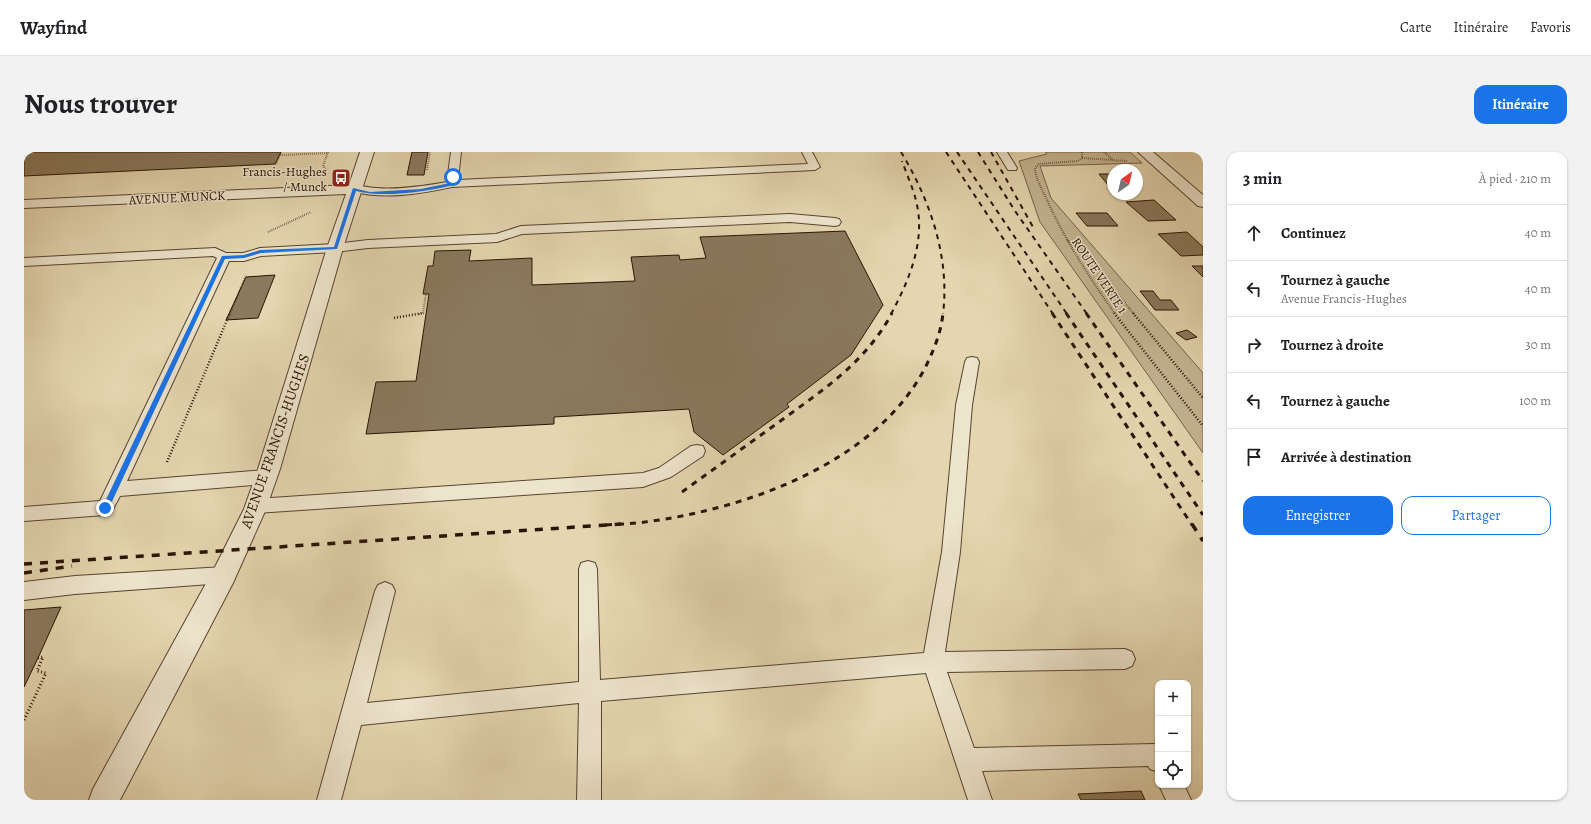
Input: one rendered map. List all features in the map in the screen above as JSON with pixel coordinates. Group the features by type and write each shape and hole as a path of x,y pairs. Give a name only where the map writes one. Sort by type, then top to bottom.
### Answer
{"street":[{"name":"AVENUE FRANCIS-HUGHES","path":"104,800 224,576 256,506 334,253 367,152"},
{"path":"1145,152 1203,203"},
{"name":"AVENUE MUNCK","path":"24,204 355,189"}],"lane":[{"path":"452,184 456,152"},
{"path":"355,189 370,193 421,190 452,184 815,167 807,152"},
{"path":"1002,152 1012,168"},
{"path":"24,262 216,252 224,257 244,256 254,261 334,253 368,244 497,238 521,230 529,229 790,218 835,222"},
{"path":"24,514 105,508 115,490 224,257"},
{"path":"972,362 964,405 951,552 933,662 980,800"},
{"path":"256,506 643,480 654,478 665,473 697,451"},
{"path":"115,490 266,477"},
{"path":"588,569 590,692 589,800"},
{"path":"24,591 75,585 224,576"},
{"path":"329,800 385,591"},
{"path":"352,715 699,681 933,662 1124,659"},
{"path":"966,760 1154,755 1155,756"},
{"path":"1173,788 1179,800"}],"path":[{"path":"271,178 280,153 328,152 323,166 332,174"},
{"path":"427,172 430,152"},
{"path":"1082,152 1082,158 1133,161"},
{"path":"1104,152 1113,161"},
{"name":"ROUTE VERTE 1","path":"1082,158 1073,162 1042,163 1035,168 1038,179 1066,240 1093,285 1166,381 1203,426"},
{"path":"271,165 275,164"},
{"path":"266,232 314,210"},
{"path":"1066,240 1095,263 1105,278 1203,398"},
{"path":"164,468 247,272"},
{"path":"394,318 423,313 426,294"},
{"path":"24,720 46,673 38,671 43,657 38,658"}],"shaded area":[{"path":"1045,152 1130,152 1142,163 1040,166 1051,198 1203,373 1203,453 1040,222 1019,161 1047,154"}],"building":[{"path":"24,152 281,152 275,164 24,176"},
{"path":"412,152 428,152 424,175 407,175"},
{"path":"1099,174 1107,174 1107,184"},
{"path":"1154,200 1176,220 1148,221 1126,202"},
{"path":"1076,213 1107,213 1118,226 1087,226"},
{"path":"845,231 883,305 851,355 787,404 789,407 723,455 694,432 689,409 554,417 554,424 366,434 376,382 416,381 429,294 423,294 428,266 433,266 435,251 471,250 469,261 532,258 532,285 635,281 631,257 679,255 680,260 706,258 700,237"},
{"path":"1187,232 1203,247 1203,255 1181,256 1158,234"},
{"path":"1192,266 1203,266 1203,277"},
{"path":"275,275 258,318 226,320 246,277"},
{"path":"1140,291 1153,291 1160,300 1171,300 1179,310 1155,310"},
{"path":"1187,330 1197,337 1186,340 1176,333"},
{"path":"61,607 38,658 24,687 24,610"},
{"path":"1141,791 1145,800 1081,800 1078,794"}],"railway":[{"path":"901,152 921,190 936,230 943,271 943,314"},
{"path":"946,152 1053,314"},
{"path":"957,152 1067,314"},
{"path":"978,152 1015,211 1087,314"},
{"path":"991,152 1033,227"},
{"path":"891,314 904,288 914,261 919,233 919,219 916,199 902,161"},
{"path":"682,492 812,398 842,374 870,346 892,313"},
{"path":"606,525 645,522 725,506 766,492 806,475 844,454 877,428 905,398 930,358 939,333 943,313"},
{"path":"1052,313 1192,525"},
{"path":"1066,313 1203,515"},
{"path":"1086,313 1203,481"},
{"path":"606,525 621,524"},
{"path":"1192,524 1203,541"},
{"path":"24,564 606,525"},
{"path":"24,573 72,566"}],"place":[{"name":"Francis-Hughes / Munck","path":"341,178"}],"route":[{"path":"105,508 115,490 224,257 244,256 260,252 336,248 355,189 370,193 421,190 452,184 453,177"}]}
